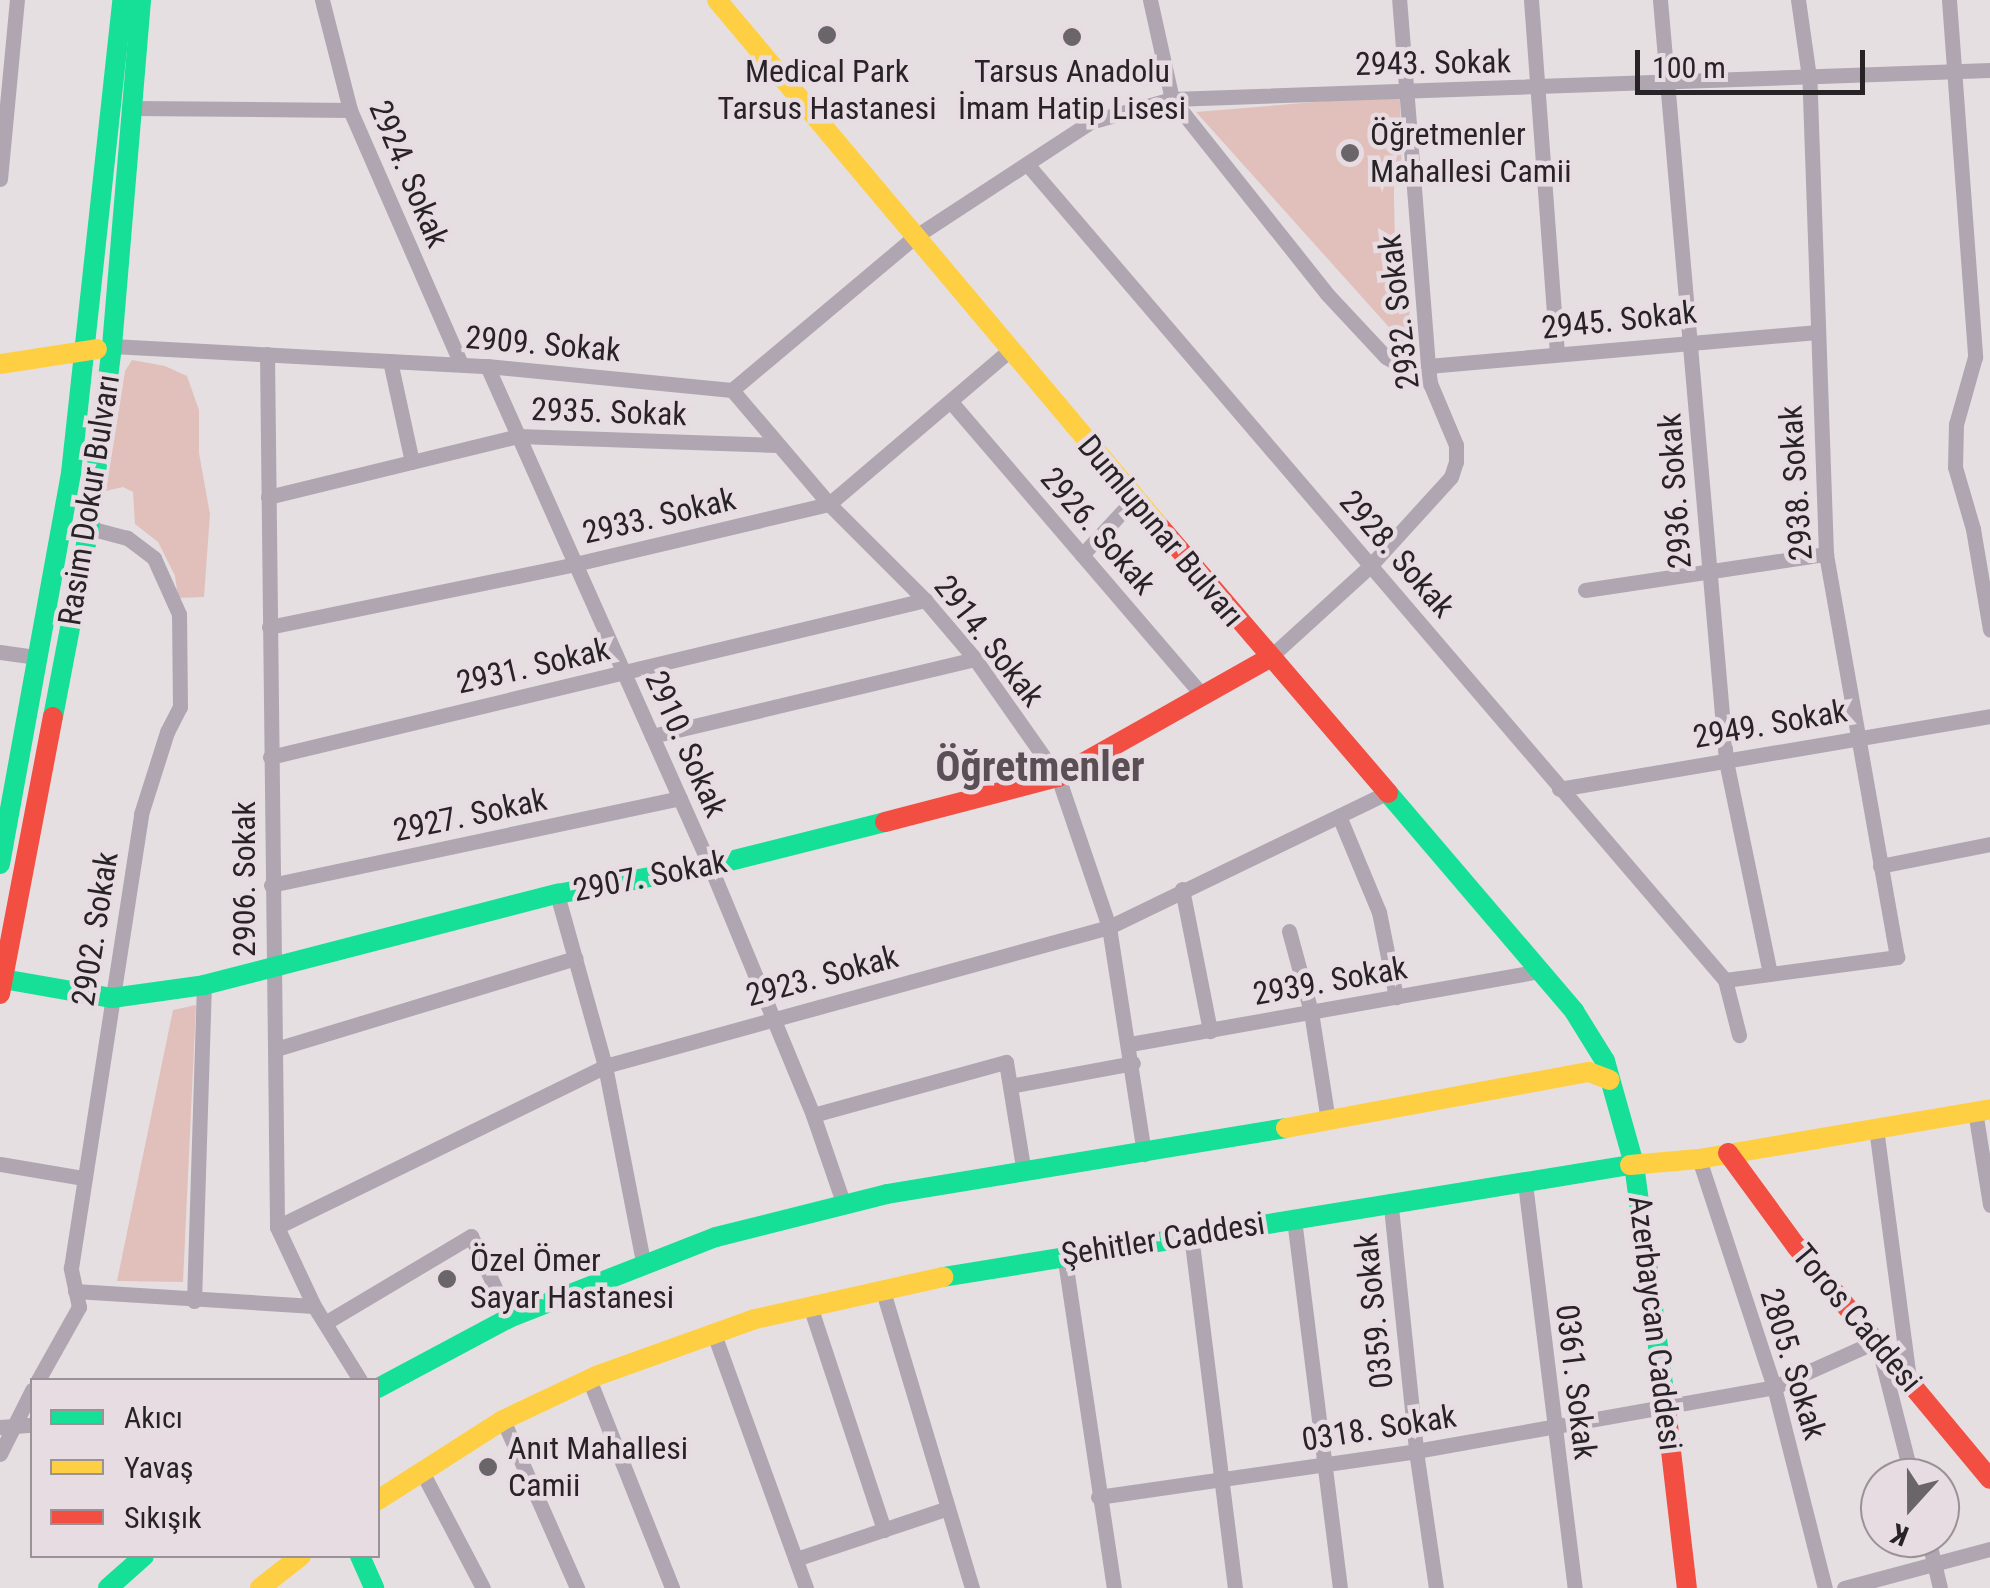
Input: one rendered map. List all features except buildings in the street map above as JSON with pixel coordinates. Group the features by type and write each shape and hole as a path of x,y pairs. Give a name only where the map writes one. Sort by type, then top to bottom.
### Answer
{"street":[{"path":"0,178 17,0"},
{"path":"0,864 6,795 71,473 122,0"},
{"name":"Rasim Dokur Bulvarı","path":"2,987 90,528 112,346 141,0"},
{"name":"2924. Sokak","path":"322,0 350,110 461,364"},
{"name":"Dumlupınar Bulvarı","path":"717,0 1269,658 1574,1011 1608,1070"},
{"path":"1150,0 1172,99 1327,294 1386,357 1430,383"},
{"name":"2932. Sokak","path":"1269,658 1370,566 1451,477 1456,445 1430,383 1428,366 1399,0"},
{"path":"1531,0 1557,354"},
{"name":"2936. Sokak","path":"1660,0 1726,760 1770,974"},
{"name":"2938. Sokak","path":"1770,974 1898,957 1826,554 1815,332 1809,77 1798,0"},
{"path":"1949,0 1975,357 1956,424 1955,467 1982,527 1990,630"},
{"name":"2943. Sokak","path":"914,238 1090,122 1172,99 1405,88 1540,89 1990,70"},
{"path":"132,108 350,110"},
{"name":"2928. Sokak","path":"1026,164 1725,980 1738,1035"},
{"path":"732,390 914,238"},
{"name":"2945. Sokak","path":"1428,366 1815,332"},
{"path":"0,364 112,346"},
{"name":"2909. Sokak","path":"112,346 461,364 732,390"},
{"name":"2933. Sokak","path":"269,627 575,564 829,504 1009,351"},
{"name":"2906. Sokak","path":"267,354 277,1227 314,1306 359,1378"},
{"path":"390,361 412,462"},
{"name":"2910. Sokak","path":"487,366 710,866 812,1115 844,1205"},
{"name":"2914. Sokak","path":"732,390 829,504 925,600 974,659 1058,777 1110,927 1144,1154"},
{"name":"2926. Sokak","path":"951,402 1203,696"},
{"name":"2935. Sokak","path":"268,497 518,436 776,445"},
{"path":"1082,555 1134,498"},
{"name":"2902. Sokak","path":"39,1378 78,1307 70,1268 141,814 167,732 180,707 179,614 154,558 142,546 90,528"},
{"path":"1585,590 1826,554"},
{"name":"2931. Sokak","path":"270,757 925,600"},
{"path":"0,652 37,656"},
{"name":"2907. Sokak","path":"2,987 112,998 204,985 556,894 710,866 1058,777 1269,658"},
{"path":"652,736 974,659"},
{"name":"2949. Sokak","path":"1559,789 1990,716"},
{"name":"2923. Sokak","path":"277,1227 605,1066 1110,927 1386,794"},
{"name":"2927. Sokak","path":"271,886 680,798"},
{"path":"1339,816 1379,912 1396,997"},
{"path":"1880,866 1990,844"},
{"path":"1182,889 1210,1031"},
{"path":"556,894 605,1066 644,1266"},
{"path":"1289,931 1312,1012 1328,1120"},
{"path":"276,1050 576,958"},
{"name":"2939. Sokak","path":"1130,1044 1540,971"},
{"path":"1725,980 1770,974"},
{"path":"194,1302 204,985"},
{"path":"812,1115 1006,1062 1024,1173"},
{"path":"1010,1086 1132,1063"},
{"path":"380,1387 509,1318 716,1237 844,1205 1608,1070"},
{"name":"Azerbaycan Caddesi","path":"1608,1070 1634,1164 1687,1588"},
{"path":"1983,1110 1990,1205"},
{"name":"Şehitler Caddesi","path":"380,1499 503,1420 590,1379 714,1334 882,1288 1064,1254 1390,1207 1634,1164 1698,1159 1983,1110"},
{"path":"1876,1128 1910,1380"},
{"name":"Toros Caddesi","path":"1728,1153 1796,1246 1987,1471"},
{"name":"2805. Sokak","path":"1698,1159 1774,1387 1826,1588"},
{"path":"0,1164 84,1178"},
{"name":"0361. Sokak","path":"1524,1183 1575,1588"},
{"name":"0359. Sokak","path":"1390,1207 1416,1450 1436,1588"},
{"path":"1294,1219 1340,1588"},
{"path":"1190,1235 1236,1588"},
{"path":"325,1323 472,1236 509,1318"},
{"path":"1064,1254 1114,1588"},
{"path":"882,1288 972,1588"},
{"path":"75,1291 194,1302 314,1306"},
{"path":"810,1306 884,1530"},
{"path":"714,1334 806,1588"},
{"path":"1876,1341 1907,1458"},
{"name":"0318. Sokak","path":"1098,1497 1416,1450 1774,1387 1876,1341"},
{"path":"590,1379 672,1588"},
{"path":"0,1454 6,1426 30,1393"},
{"path":"503,1420 577,1588"},
{"path":"421,1470 483,1588"},
{"path":"796,1559 948,1508"},
{"path":"1844,1588 1990,1549"},
{"path":"108,1588 142,1558"},
{"path":"260,1588 298,1558"},
{"path":"361,1558 374,1588"},
{"path":"1933,1558 1940,1588"}],"shaded area":[{"path":"1400,95 1402,184 1394,187 1396,295 1408,294 1413,354 1196,112"},
{"path":"132,360 165,366 187,376 199,410 199,453 210,514 204,597 178,598 175,576 158,542 135,524 133,492 123,487 106,491 125,371"},
{"path":"196,1005 183,1282 117,1281 173,1010"}],"traffic: fast":[{"path":"0,864 71,473 122,0"},
{"path":"53,717 89,528 112,346 141,0"},
{"path":"1388,793 1574,1011 1605,1061 1634,1164 1665,1399"},
{"path":"3,979 112,998 204,985 557,894 710,866 885,822"},
{"path":"380,1387 509,1318 716,1237 887,1194 1286,1128"},
{"path":"943,1277 1630,1165"},
{"path":"108,1588 142,1558"},
{"path":"361,1558 374,1588"}],"traffic: slow":[{"path":"717,0 1161,528"},
{"path":"0,364 97,349"},
{"path":"1286,1128 1589,1072 1610,1080"},
{"path":"1630,1165 1699,1159 1990,1109"},
{"path":"380,1499 503,1420 596,1376 755,1319 943,1277"},
{"path":"260,1588 298,1558"}],"traffic: jam":[{"path":"1161,528 1388,793"},
{"path":"885,822 1058,777 1269,658"},
{"path":"0,994 53,717"},
{"path":"1728,1153 1796,1246 1990,1479"},
{"path":"1665,1399 1687,1588"}],"place":[{"name":"Medical Park Tarsus Hastanesi","path":"827,35"},
{"name":"Tarsus Anadolu İmam Hatip Lisesi","path":"1072,37"},
{"name":"Öğretmenler Mahallesi Camii","path":"1350,153"},
{"name":"Özel Ömer Sayar Hastanesi","path":"447,1279"},
{"name":"Anıt Mahallesi Camii","path":"488,1467"}],"district":[{"name":"Öğretmenler","path":"1040,767"}]}
